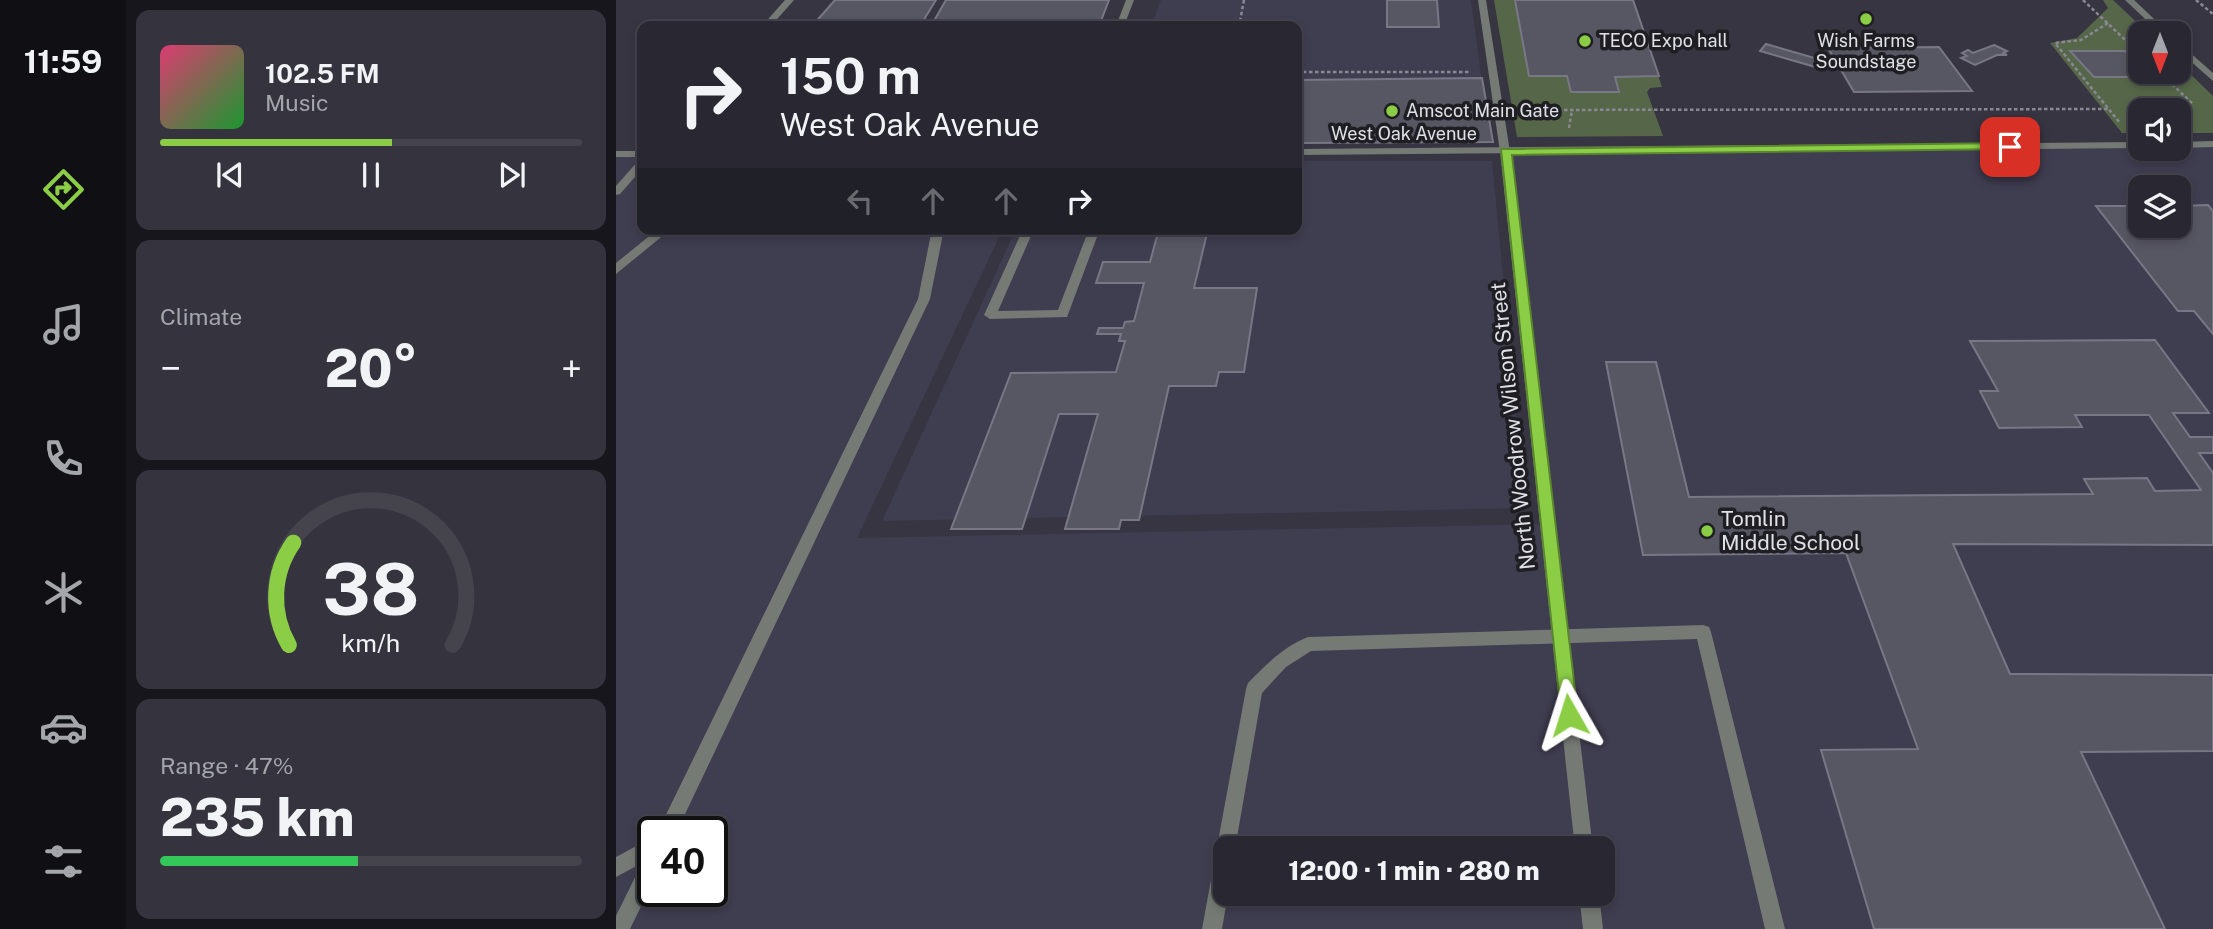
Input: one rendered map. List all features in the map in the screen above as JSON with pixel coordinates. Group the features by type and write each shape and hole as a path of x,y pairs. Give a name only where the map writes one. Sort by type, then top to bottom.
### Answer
{"street":[{"path":"771,21 790,0"},
{"path":"1122,21 1130,0"},
{"name":"North Woodrow Wilson Street","path":"1482,0 1505,152 1583,836"},
{"path":"2129,0 2152,21"},
{"path":"2191,57 2213,78"},
{"path":"2191,145 2213,144"},
{"name":"West Oak Avenue","path":"1302,152 2128,145"},
{"path":"616,154 637,154"},
{"path":"616,191 637,168"},
{"path":"616,270 627,258 658,235"},
{"path":"674,816 924,299 937,235"},
{"path":"1026,235 990,315 1063,314 1093,235"},
{"path":"1228,836 1254,689 1280,662 1308,645 1703,632 1775,929"},
{"path":"616,868 637,856"},
{"path":"620,929 637,894"},
{"path":"1212,929 1216,906"},
{"path":"1590,906 1592,929"}],"path":[{"path":"1240,21 1244,0"},
{"path":"2083,0 2128,42"},
{"path":"2196,0 2213,14"},
{"path":"2108,23 2081,40 2055,43 2128,131"},
{"path":"1302,72 1492,72"},
{"path":"2172,84 2194,105"},
{"path":"1520,121 1517,110 2109,109"},
{"path":"1568,132 1572,110"}],"shaded area":[{"path":"1161,0 1471,0 1490,143 1302,143 1302,21 1153,21"},
{"name":"Tomlin Middle School","path":"2191,144 2213,144 2213,929 616,929 616,154 637,154 637,235 1000,235 857,538 1547,524 1505,152 2128,145 2128,161 2191,161"},
{"path":"1302,161 1492,161 1525,508 882,521 1013,235 1302,235"}],"green space":[{"path":"1494,0 1633,0 1662,87 1650,88 1647,92 1663,136 1517,137"},
{"path":"2103,0 2113,0 2135,21 2128,21 2128,84 2191,84 2191,75 2213,96 2213,133 2191,133 2191,98 2128,98 2128,133 2122,133 2050,43 2077,38 2108,8"}],"building":[{"path":"835,0 936,0 923,21 816,21"},
{"path":"946,0 1109,0 1101,21 934,21"},
{"path":"1387,0 1437,0 1439,27 1387,27"},
{"name":"TECO Expo hall","path":"1515,0 1633,0 1659,76 1615,77 1619,92 1571,92 1567,76 1529,76"},
{"path":"1766,44 1825,61 1819,68 1760,51"},
{"path":"1994,45 2007,51 2003,53 2007,55 1997,55 1975,65 1961,58 1967,56 1962,53 1968,50 1973,53"},
{"path":"1939,47 1972,91 1854,92 1828,48"},
{"path":"2070,51 2125,51 2128,54 2128,77 2094,77"},
{"name":"Amscot Main Gate","path":"1482,78 1493,142 1302,143 1302,80"},
{"path":"2208,205 2213,211 2213,334 2194,311 2178,311 2096,206 2128,206 2128,238 2191,238 2191,206"},
{"path":"1157,235 1207,235 1194,288 1257,288 1244,372 1219,372 1216,386 1169,386 1139,520 1121,520 1119,529 1065,529 1098,414 1059,414 1022,529 951,529 1011,373 1116,372 1125,341 1119,341 1121,334 1097,334 1099,328 1123,328 1125,322 1134,321 1144,283 1096,283 1103,262 1150,262"},
{"path":"2155,340 2209,413 2173,413 2190,437 2213,437 2213,453 2199,453 2213,473 2213,545 1953,544 2010,674 2213,675 2213,751 2081,752 2165,929 1874,929 1821,750 1918,749 1846,553 1643,555 1606,362 1656,362 1689,497 2093,494 2084,479 2147,478 2155,491 2201,490 2149,415 2075,415 2082,427 1999,428 1980,391 1998,391 1970,341"}],"place":[{"name":"Wish Farms Soundstage","path":"1866,19"},
{"name":"TECO Expo hall","path":"1585,41"},
{"name":"Amscot Main Gate","path":"1392,111"},
{"name":"Tomlin Middle School","path":"1707,531"}],"route":[{"path":"1569,715 1505,152 2010,147"}]}
